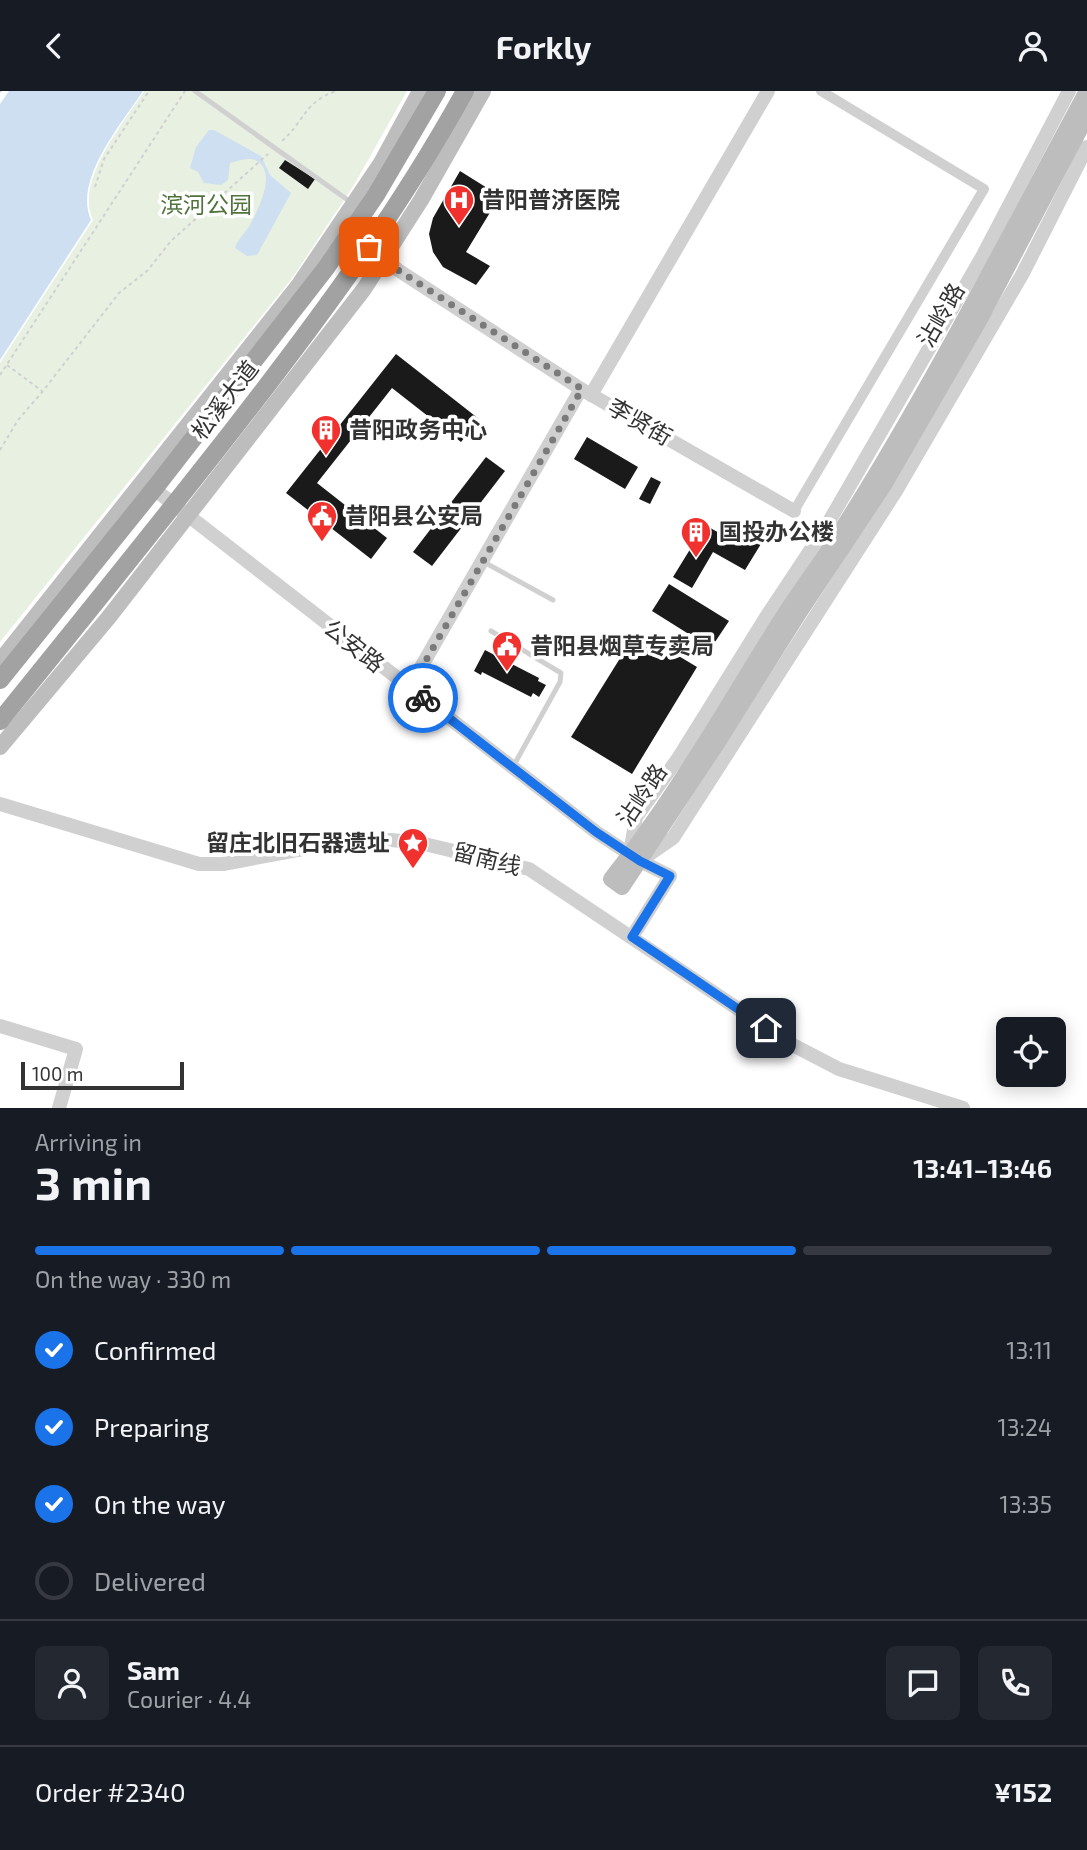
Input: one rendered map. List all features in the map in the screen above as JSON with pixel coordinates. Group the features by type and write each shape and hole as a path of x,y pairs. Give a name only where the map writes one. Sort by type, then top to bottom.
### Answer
{"highway":[{"name":"松溪大道","path":"0,680 154,489 326,268 404,150 437,91"},
{"name":"松溪大道","path":"0,721 180,511 369,247 428,158 465,91"}],"main road":[{"path":"0,661 299,286 381,163 420,91"},
{"path":"0,747 109,617 180,511 364,289 458,138 484,91"},
{"name":"沾岭路","path":"635,857 845,526 988,279 1087,92"},
{"name":"沾岭路","path":"635,857 719,742 799,613 884,485 979,321 1087,116"}],"street":[{"path":"410,688 482,561 768,91"},
{"path":"794,511 984,189 821,91"},
{"path":"1069,91 982,257 833,514 679,757 636,817 635,857 673,838 766,690 823,606 896,491 1023,273 1087,147"},
{"name":"李贤街","path":"350,233 384,259 586,392 794,511"},
{"name":"公安路","path":"154,489 596,832 670,876 632,937"},
{"name":"留南线","path":"0,804 199,864 223,864 346,841 390,840 416,842 529,869 789,1043 838,1069 963,1108"},
{"path":"0,1026 76,1049 59,1108"}],"lane":[{"path":"195,91 354,205"},
{"path":"482,561 554,600"},
{"path":"491,631 561,673 560,682 513,768"}],"path":[{"path":"95,187 104,159 149,91"},
{"path":"0,375 185,91"},
{"path":"0,450 18,420 119,293 147,271 171,241 292,133 304,111 336,91"},
{"path":"7,364 43,391"}],"green space":[{"name":"滨河公园","path":"144,91 407,91 354,185 293,277 0,642 0,363 93,220 89,205 90,188 96,170 114,136"}],"water":[{"path":"9,91 143,91 102,152 94,170 87,204 91,220 0,360 0,104"},
{"path":"209,130 214,130 261,156 270,175 291,193 257,255 247,256 235,248 260,203 265,186 265,170 257,161 242,160 230,163 228,180 221,185 204,183 198,172 190,168 196,147"}],"building":[{"path":"285,160 315,179 308,189 279,168"},
{"path":"460,171 500,196 466,252 490,266 476,285 443,267 433,252 429,234 433,218"},
{"name":"昔阳政务中心","path":"396,354 479,419 461,442 392,388 317,483 387,538 371,559 286,493"},
{"path":"587,437 638,467 625,489 574,459"},
{"path":"486,457 505,471 432,566 413,552"},
{"path":"651,477 661,482 650,504 639,499"},
{"name":"国投办公楼","path":"705,525 739,544 754,532 764,539 745,570 713,552 692,588 673,577"},
{"path":"669,584 729,621 711,648 652,611"},
{"path":"637,631 697,667 632,774 571,737"},
{"name":"昔阳县烟草专卖局","path":"485,650 539,678 538,681 546,685 539,697 533,693 531,697 482,672 481,675 474,671"}],"way so far":[{"path":"369,247 398,270 582,389 410,688 423,698"}],"place":[{"name":"昔阳普济医院","path":"459,227"},
{"name":"昔阳政务中心","path":"326,457"},
{"name":"昔阳县公安局","path":"322,543"},
{"name":"国投办公楼","path":"696,559"},
{"name":"昔阳县烟草专卖局","path":"507,673"},
{"name":"留庄北旧石器遗址","path":"413,870"}],"route":[{"path":"423,698 596,832 640,861 670,876 632,937 766,1028"}]}
